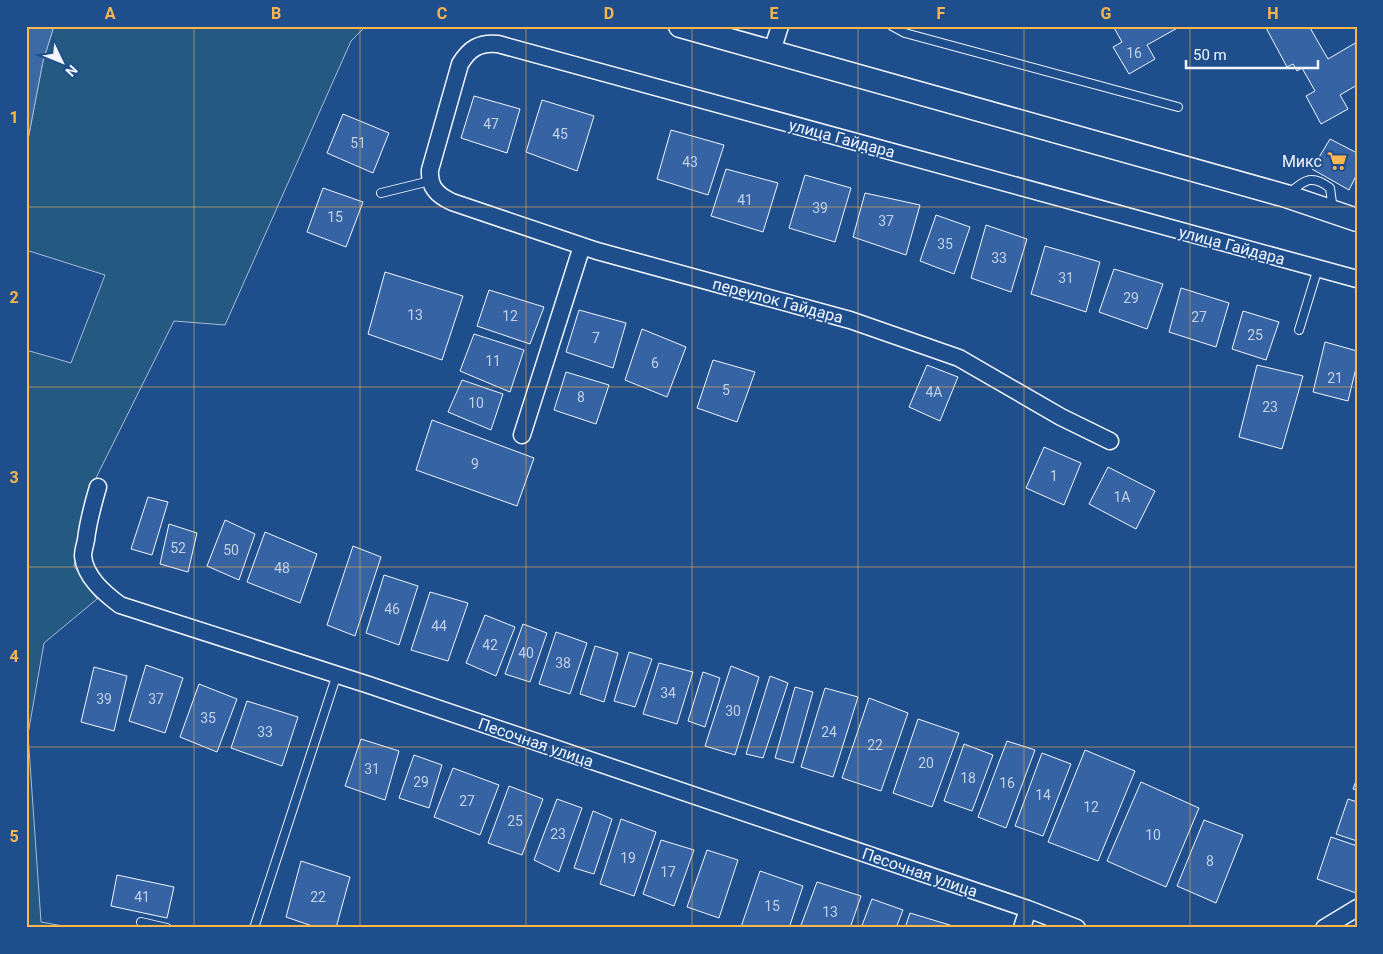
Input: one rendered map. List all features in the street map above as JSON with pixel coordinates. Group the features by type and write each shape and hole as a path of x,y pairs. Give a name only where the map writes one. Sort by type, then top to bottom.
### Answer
{"main road":[{"path":"680,26 1286,196 1357,220"}],"street":[{"path":"772,51 780,26"},
{"name":"улица Гайдара","path":"432,185 430,170 460,64 467,53 476,46 492,43 1357,279"},
{"name":"переулок Гайдара","path":"432,185 442,198 582,246 850,320 959,358 1061,417 1110,441"},
{"path":"522,435 582,246"},
{"name":"Песочная улица","path":"98,486 89,515 83,556 96,584 107,596 120,605 337,674 1028,909 1077,928"},
{"path":"1324,928 1357,908"},
{"path":"1022,928 1028,909"}],"lane":[{"path":"892,26 905,33 1178,107"},
{"path":"381,193 432,185"},
{"path":"1299,330 1318,268"},
{"path":"254,928 337,674"},
{"path":"141,922 167,928"}],"shaded area":[{"path":"26,26 54,26 43,61 26,150"},
{"path":"54,26 366,26 351,41 225,325 174,321 87,496 74,566 97,599 44,643 28,734 41,922 74,928 26,928 26,350 71,363 105,275 26,250 26,150 43,61"}],"building":[{"path":"1113,26 1181,26 1147,45 1155,59 1129,74 1113,47 1122,42"},
{"path":"1265,26 1309,26 1328,59 1357,42 1357,85 1340,95 1348,109 1321,124 1306,96 1315,91 1302,68 1297,71 1293,64 1287,67"},
{"path":"474,96 520,109 507,153 461,138"},
{"path":"542,100 594,116 577,171 526,152"},
{"path":"343,114 389,133 373,173 327,153"},
{"path":"671,130 724,145 708,195 657,179"},
{"name":"Микс","path":"1330,139 1357,153 1357,174 1349,190 1312,169"},
{"path":"726,169 778,183 763,232 711,216"},
{"path":"805,175 851,188 835,242 789,228"},
{"path":"323,188 363,202 346,247 307,232"},
{"path":"865,193 920,205 906,255 853,237"},
{"path":"936,215 970,227 954,274 920,261"},
{"path":"986,225 1027,239 1011,292 971,278"},
{"path":"1045,246 1100,262 1086,312 1031,294"},
{"path":"1114,269 1163,284 1147,329 1099,312"},
{"path":"385,272 463,296 442,360 368,334"},
{"path":"1181,288 1229,303 1216,347 1169,332"},
{"path":"489,290 544,307 530,344 477,326"},
{"path":"579,310 626,323 613,368 566,352"},
{"path":"1243,311 1279,322 1266,360 1232,349"},
{"path":"642,329 686,347 667,397 625,380"},
{"path":"474,334 524,350 510,392 460,371"},
{"path":"1325,342 1357,351 1357,364 1348,401 1313,392"},
{"path":"713,360 755,372 737,422 697,408"},
{"path":"927,365 958,377 940,421 909,407"},
{"path":"1257,365 1303,376 1282,449 1239,437"},
{"path":"566,372 609,385 596,424 554,410"},
{"path":"462,380 503,394 491,430 448,412"},
{"path":"432,420 534,458 517,506 416,470"},
{"path":"1044,447 1081,463 1064,505 1026,488"},
{"path":"1108,467 1155,491 1136,529 1089,504"},
{"path":"148,497 168,502 152,555 131,549"},
{"path":"225,520 255,534 239,580 207,566"},
{"path":"169,524 197,533 188,572 160,564"},
{"path":"265,532 317,554 300,603 247,582"},
{"path":"353,546 381,557 355,636 327,625"},
{"path":"384,575 418,586 399,645 366,633"},
{"path":"430,592 468,603 448,661 411,650"},
{"path":"485,615 515,627 496,676 466,663"},
{"path":"523,624 547,633 530,682 505,674"},
{"path":"556,632 587,643 570,694 539,684"},
{"path":"595,646 618,653 604,702 580,694"},
{"path":"629,652 652,659 635,707 614,701"},
{"path":"659,663 693,672 677,724 643,714"},
{"path":"146,665 183,678 165,733 129,721"},
{"path":"731,666 759,677 735,755 705,746"},
{"path":"94,667 127,676 114,731 81,722"},
{"path":"703,672 720,678 705,727 688,721"},
{"path":"770,676 788,683 763,758 746,754"},
{"path":"199,684 237,699 217,752 180,737"},
{"path":"795,687 813,692 793,763 775,758"},
{"path":"825,688 858,697 833,777 801,767"},
{"path":"869,698 908,713 881,791 842,778"},
{"path":"247,701 298,717 282,766 231,748"},
{"path":"918,719 959,733 932,807 893,793"},
{"path":"361,739 399,751 385,800 345,786"},
{"path":"1007,741 1035,750 1006,828 978,817"},
{"path":"964,744 993,755 972,811 944,801"},
{"path":"1085,750 1135,771 1098,861 1048,842"},
{"path":"1042,753 1071,764 1043,836 1015,826"},
{"path":"414,755 442,765 429,808 399,798"},
{"path":"453,768 499,785 480,835 434,817"},
{"path":"1357,778 1357,790 1353,789"},
{"path":"1141,782 1199,808 1166,887 1107,861"},
{"path":"509,786 543,799 522,855 488,843"},
{"path":"557,799 582,808 559,872 534,860"},
{"path":"1348,799 1357,802 1357,841 1336,834"},
{"path":"593,811 612,819 594,874 574,868"},
{"path":"621,819 656,832 634,896 600,884"},
{"path":"1204,820 1243,835 1216,903 1177,886"},
{"path":"1331,837 1357,846 1356,893 1317,879"},
{"path":"661,840 694,850 674,906 643,894"},
{"path":"707,850 738,860 719,918 687,907"},
{"path":"301,861 350,877 336,928 318,928 286,917"},
{"path":"760,871 803,886 789,928 741,927"},
{"path":"117,875 174,887 167,918 111,906"},
{"path":"817,882 861,896 850,928 800,928"},
{"path":"872,899 903,910 896,928 861,928"},
{"path":"910,913 953,926 952,928 905,928"}],"place":[{"name":"Микс","path":"1337,161"}]}
